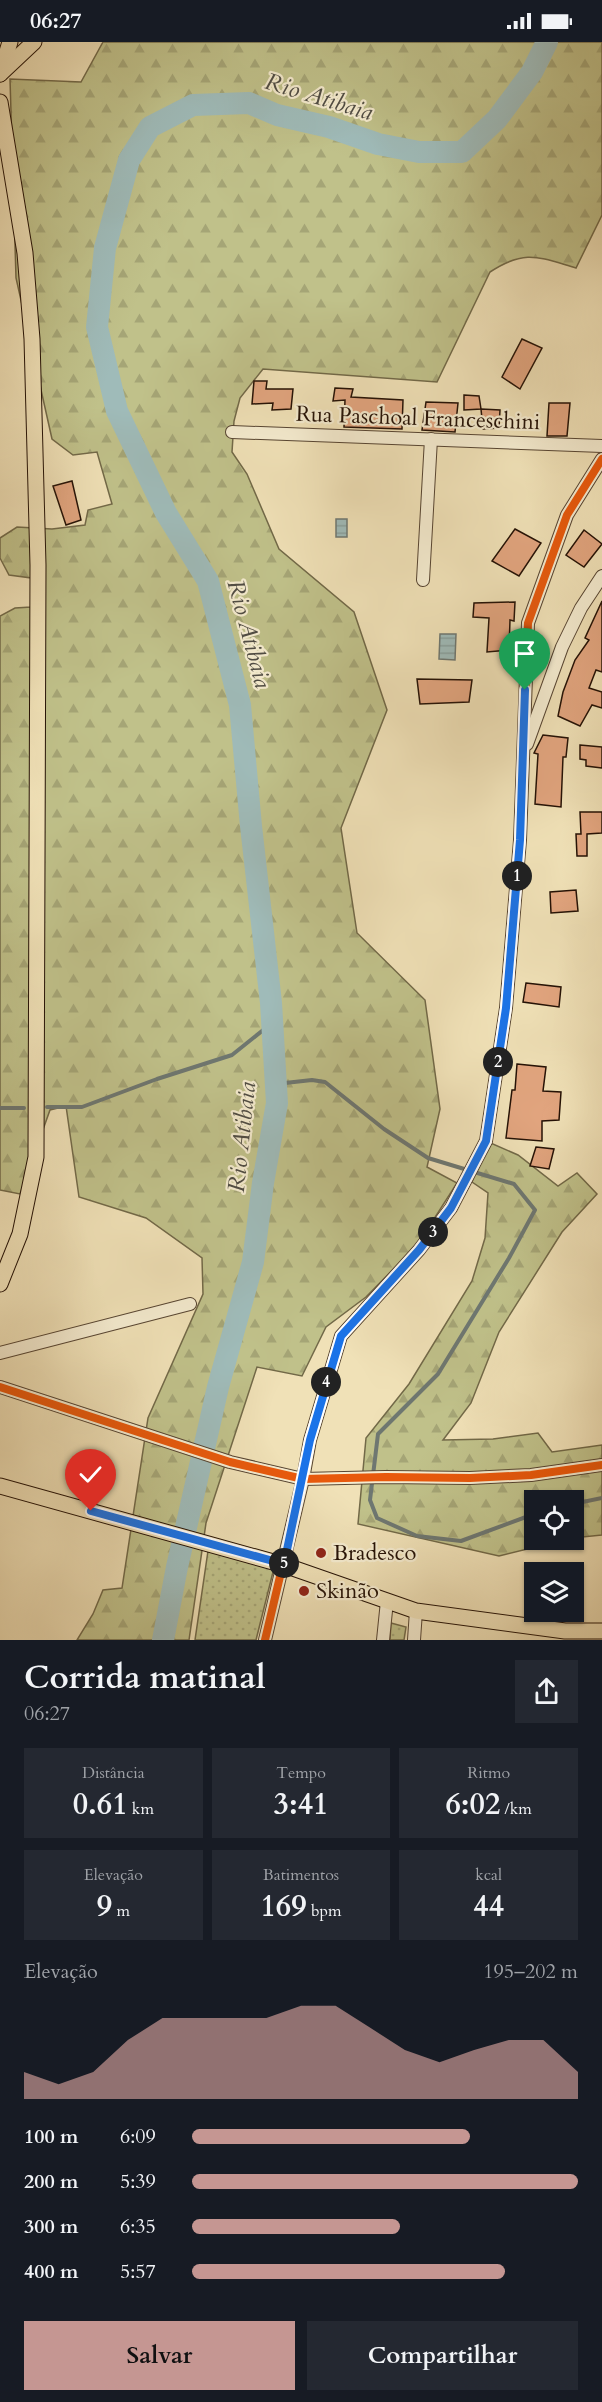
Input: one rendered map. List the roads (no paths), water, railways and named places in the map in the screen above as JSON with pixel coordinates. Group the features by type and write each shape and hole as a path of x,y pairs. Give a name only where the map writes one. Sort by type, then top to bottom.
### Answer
{"main road":[{"path":"0,75 9,42"},
{"path":"0,75 34,42"},
{"path":"0,102 25,254 32,339 38,588 36,1157 20,1234 0,1284"},
{"path":"0,1486 284,1564 416,1611 564,1636 602,1631"}],"street":[{"name":"Rua Paschoal Franceschini","path":"232,432 602,446"},
{"path":"423,580 431,439"},
{"path":"265,1640 284,1564 310,1440 341,1336 419,1250 451,1208 486,1141 506,1008 520,840 528,623 567,515 602,459"},
{"path":"523,756 562,647 581,608 602,576"},
{"path":"0,1353 190,1304"},
{"path":"0,1387 230,1462 303,1479 521,1476 602,1465"},
{"path":"383,1640 387,1601"},
{"path":"414,1640 416,1611"}],"water":[{"path":"336,519 347,519 347,537 336,537"},
{"path":"440,634 456,634 455,660 439,659"}],"waterway":[{"name":"Rio Atibaia","path":"163,1640 177,1567 218,1387 253,1262 263,1183 277,1103 271,1003 240,705 208,581 166,513 117,411 97,327 105,248 129,160 150,127 193,105 249,103 277,115 329,127 378,144 419,152 462,152 497,119 532,72 547,42"},
{"path":"47,1107 82,1107 157,1079 232,1055 272,1023"},
{"path":"276,1084 312,1080 325,1082 384,1129 428,1158 514,1184 535,1210 509,1258 438,1374 378,1434 370,1500 377,1518 417,1536 461,1541 524,1518"},
{"path":"0,1108 24,1108"},
{"path":"584,1502 602,1498"}],"place":[{"name":"Bradesco","path":"321,1553"},
{"name":"Skinão","path":"304,1591"}]}
